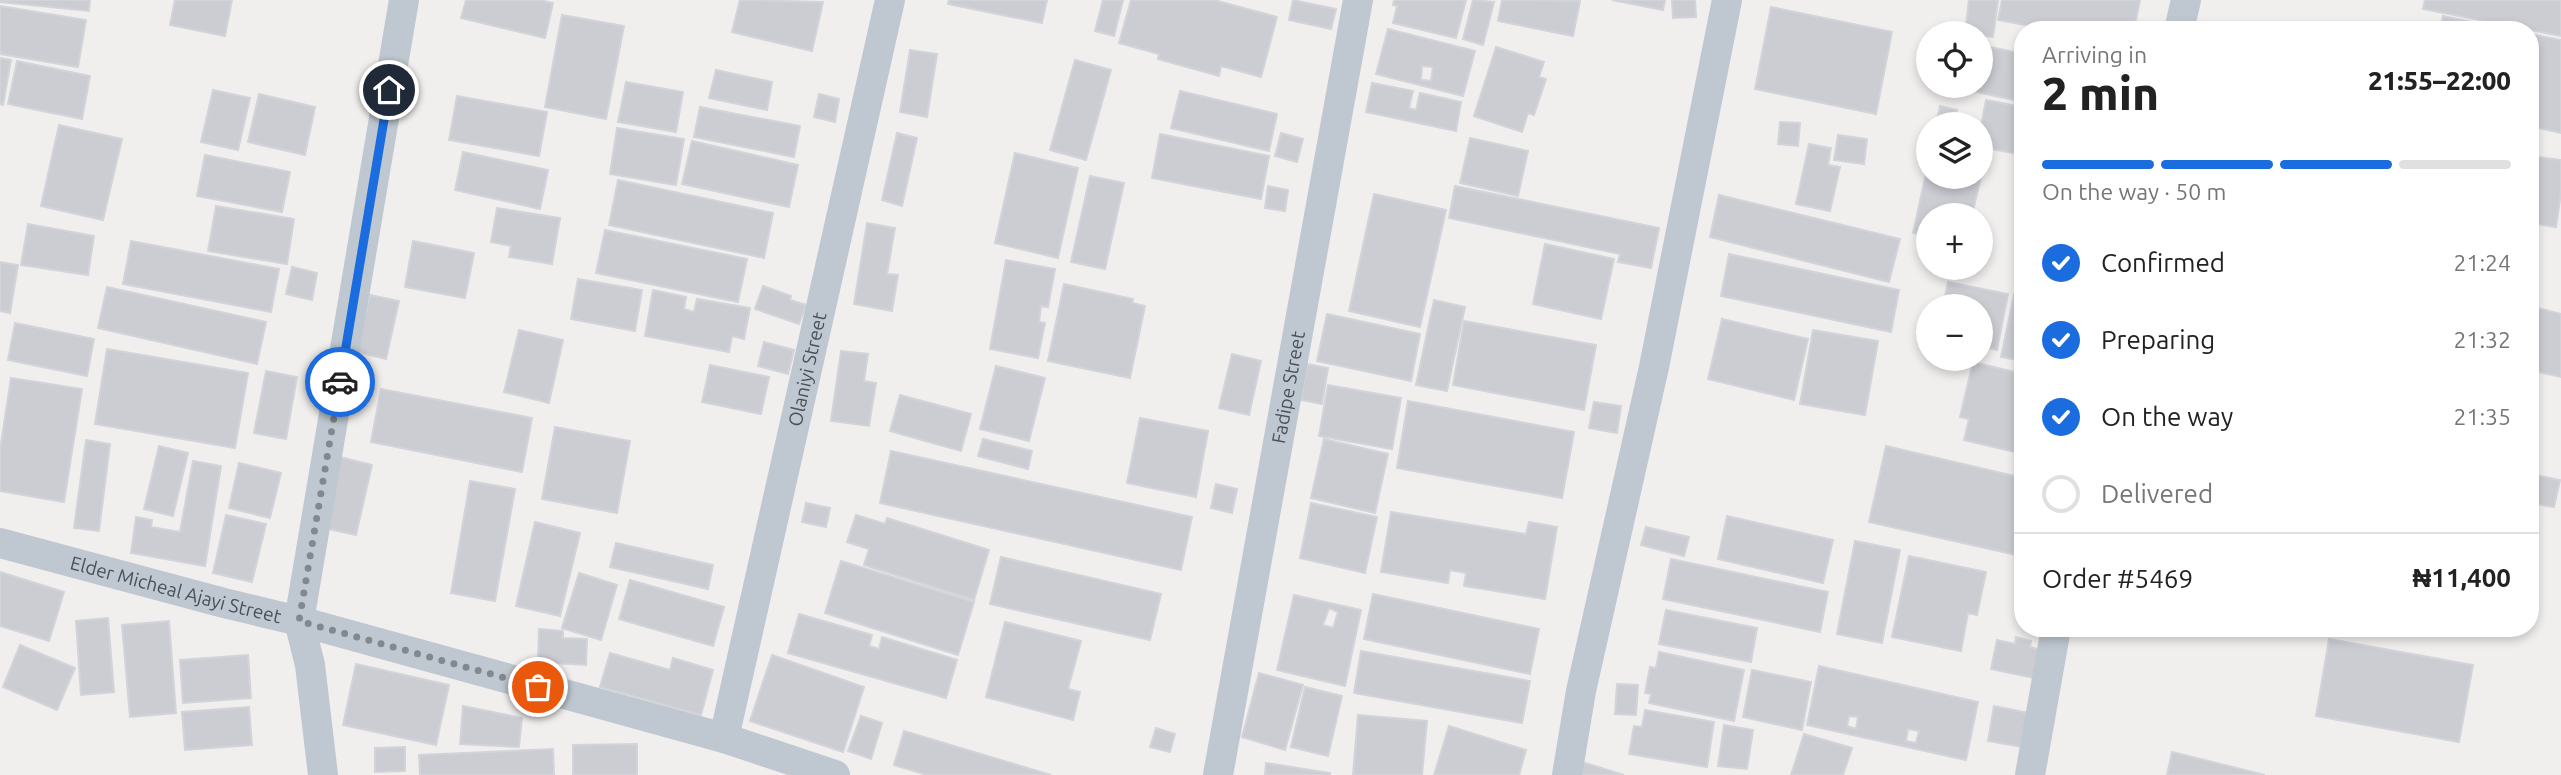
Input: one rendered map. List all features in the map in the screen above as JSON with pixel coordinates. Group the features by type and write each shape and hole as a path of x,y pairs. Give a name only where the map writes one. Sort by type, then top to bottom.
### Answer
{"street":[{"path":"323,775 310,665 299,621 404,0"},
{"name":"Olaniyi Street","path":"724,738 890,0"},
{"name":"Fadipe Street","path":"1218,775 1357,0"},
{"path":"1567,775 1581,691 1654,367 1727,0"},
{"path":"2181,21 2186,0"},
{"name":"Elder Micheal Ajayi Street","path":"0,543 299,621 724,738 825,774"},
{"path":"2029,775 2054,637"}],"building":[{"path":"0,0 90,0 89,11"},
{"path":"175,0 232,0 225,36 170,25"},
{"path":"466,0 539,0 553,3 545,38 461,18"},
{"path":"740,0 823,2 812,51 732,32"},
{"path":"949,0 1047,0 1042,23 948,4"},
{"path":"1103,0 1123,0 1114,36 1095,31"},
{"path":"1131,0 1214,0 1277,17 1261,77 1221,66 1219,76 1158,59 1159,54 1119,43"},
{"path":"1293,0 1336,9 1331,29 1289,20"},
{"path":"1394,0 1466,0 1456,38 1393,23 1397,6 1393,5"},
{"path":"1473,0 1494,2 1483,45 1463,39"},
{"path":"1502,0 1580,1 1573,36 1498,21"},
{"path":"1612,0 1665,0 1663,10"},
{"path":"1672,0 1695,0 1696,17 1673,18"},
{"path":"1969,0 1998,0 1993,37 1993,21 1966,21"},
{"path":"2002,0 2140,0 2136,21 2014,23 1998,20"},
{"path":"2425,0 2561,0 2561,36 2539,32 2539,21 2484,21 2423,9"},
{"path":"0,6 86,20 78,67 0,54"},
{"path":"1771,7 1892,32 1876,114 1755,89"},
{"path":"562,15 624,26 606,119 545,107"},
{"path":"2443,16 2467,21 2442,21"},
{"path":"1388,29 1475,51 1463,96 1376,74","holes":["1422,66 1433,67 1431,81 1421,80"]},
{"path":"2539,36 2561,40 2561,133 2539,128"},
{"path":"1496,47 1544,62 1539,77 1546,79 1534,115 1528,113 1522,132 1474,116"},
{"path":"1993,48 2014,52 2014,100 1993,96"},
{"path":"910,50 937,54 927,117 900,112"},
{"path":"0,58 11,60 3,105 0,104"},
{"path":"1075,60 1111,70 1086,160 1050,150"},
{"path":"17,61 90,76 82,119 8,104"},
{"path":"716,70 772,82 767,110 709,98"},
{"path":"626,82 683,92 676,132 618,122"},
{"path":"1372,83 1413,91 1409,108 1416,110 1420,93 1461,102 1456,131 1366,112"},
{"path":"213,90 250,98 238,150 201,142"},
{"path":"1180,91 1277,114 1269,151 1171,128"},
{"path":"259,94 315,107 305,155 248,142"},
{"path":"819,94 839,99 835,122 814,117"},
{"path":"457,96 547,112 539,156 449,140"},
{"path":"1986,100 2014,105 2014,153 1993,149 1993,112 1984,112"},
{"path":"1940,106 1957,110 1957,112 1939,112"},
{"path":"700,107 800,126 794,157 694,137"},
{"path":"1780,122 1800,123 1798,146 1778,144"},
{"path":"59,125 122,139 103,220 41,206"},
{"path":"617,128 684,139 676,185 610,174"},
{"path":"897,133 917,138 902,206 882,200"},
{"path":"1281,133 1303,139 1297,162 1275,156"},
{"path":"1160,134 1269,156 1261,199 1152,178"},
{"path":"1838,135 1867,139 1864,164 1834,160"},
{"path":"1470,138 1528,151 1518,196 1460,183"},
{"path":"692,141 798,165 789,207 682,184"},
{"path":"1809,144 1831,148 1828,165 1840,167 1830,211 1796,204"},
{"path":"463,152 548,170 540,209 455,190"},
{"path":"1015,153 1078,168 1058,258 995,243"},
{"path":"205,155 290,172 282,212 197,196"},
{"path":"2539,157 2561,160 2561,193 2556,227 2539,224"},
{"path":"1090,176 1124,183 1105,269 1071,262"},
{"path":"618,180 773,213 764,258 609,225"},
{"path":"1268,186 1288,190 1285,211 1265,208"},
{"path":"1455,186 1659,228 1651,268 1618,262 1620,254 1449,218"},
{"path":"1923,189 1978,189 1975,203 1920,203"},
{"path":"1374,194 1446,210 1420,327 1349,311"},
{"path":"1719,195 1900,239 1889,282 1710,237"},
{"path":"216,206 294,219 287,264 208,251"},
{"path":"497,208 560,218 552,264 509,257 511,246 491,242"},
{"path":"867,223 895,228 887,274 898,275 892,311 854,304"},
{"path":"28,224 94,236 88,275 21,265"},
{"path":"605,230 747,259 738,302 596,273"},
{"path":"131,241 279,269 271,312 123,284"},
{"path":"413,241 474,253 465,298 405,287"},
{"path":"1545,244 1614,259 1601,319 1533,304"},
{"path":"1729,254 1899,290 1891,332 1721,296"},
{"path":"1006,260 1055,269 1048,307 1041,306 1039,322 1045,323 1038,358 990,349"},
{"path":"0,262 18,265 10,313 0,311"},
{"path":"292,267 317,273 312,300 286,294"},
{"path":"578,279 642,290 635,331 571,319"},
{"path":"1948,282 2008,294 1997,350 1993,349 1993,294 1946,294"},
{"path":"1064,284 1133,299 1132,303 1145,306 1130,378 1048,361"},
{"path":"763,286 791,296 790,300 806,305 799,324 755,309"},
{"path":"107,287 266,322 257,364 98,328"},
{"path":"653,290 686,297 684,309 694,312 697,299 750,308 744,339 732,336 729,352 645,336"},
{"path":"370,295 399,301 386,359 357,352"},
{"path":"2014,295 2014,359 2001,357"},
{"path":"1434,300 1465,307 1447,391 1416,385"},
{"path":"2539,308 2561,314 2561,377 2539,372"},
{"path":"1327,314 1420,334 1411,381 1317,361"},
{"path":"1722,319 1808,339 1794,400 1708,379"},
{"path":"1464,321 1596,345 1584,410 1453,385"},
{"path":"15,323 94,339 87,376 8,360"},
{"path":"519,330 563,340 549,403 504,392"},
{"path":"1813,330 1878,341 1865,415 1800,404"},
{"path":"764,342 794,350 788,374 758,366"},
{"path":"107,349 248,373 235,448 95,424"},
{"path":"841,351 868,354 864,381 876,383 869,426 831,421"},
{"path":"1232,354 1261,361 1249,415 1219,408"},
{"path":"1307,364 1328,368 1322,404 1301,400"},
{"path":"710,365 769,377 761,414 702,402"},
{"path":"996,366 1045,378 1029,441 980,429"},
{"path":"1993,367 2014,372 2014,452 1964,440 1969,419 1960,417 1971,371 1993,371"},
{"path":"266,371 297,377 286,439 254,433"},
{"path":"11,378 82,389 64,502 0,491 0,450"},
{"path":"1328,385 1401,398 1392,449 1319,436"},
{"path":"381,389 532,418 522,472 371,442"},
{"path":"900,395 971,414 961,451 890,431"},
{"path":"1408,401 1574,432 1562,498 1397,468"},
{"path":"1594,402 1621,406 1617,433 1589,428"},
{"path":"1140,418 1208,431 1196,497 1127,483"},
{"path":"555,427 630,441 617,513 542,499"},
{"path":"983,439 1032,451 1028,469 978,456"},
{"path":"1324,439 1388,454 1375,513 1311,498"},
{"path":"86,440 110,444 99,531 74,528"},
{"path":"159,446 188,453 173,516 144,509"},
{"path":"1886,446 2014,476 2014,554 1869,522"},
{"path":"891,451 1192,517 1181,570 880,503"},
{"path":"340,457 372,465 356,535 324,528"},
{"path":"193,461 221,466 205,566 131,553 136,517 152,520 151,527 180,532"},
{"path":"239,463 281,473 270,518 229,508"},
{"path":"2539,476 2560,480 2554,507 2539,504"},
{"path":"470,481 515,489 495,601 451,593"},
{"path":"1216,484 1237,489 1232,513 1211,508"},
{"path":"806,503 830,508 826,527 802,522"},
{"path":"1311,503 1377,517 1365,573 1300,558"},
{"path":"1391,512 1526,534 1529,522 1557,527 1545,599 1464,586 1466,573 1450,570 1448,583 1381,572"},
{"path":"226,515 266,524 252,582 213,573"},
{"path":"856,515 885,524 887,518 989,550 974,600 864,565 869,549 847,542"},
{"path":"1727,516 1833,540 1823,583 1718,559"},
{"path":"535,522 580,533 560,616 516,606"},
{"path":"1646,527 1689,537 1684,556 1641,545"},
{"path":"1855,541 1900,550 1882,643 1837,634"},
{"path":"616,543 713,565 708,589 610,567"},
{"path":"1909,556 1986,572 1977,615 1968,613 1961,651 1892,637"},
{"path":"1001,557 1161,594 1150,640 990,604"},
{"path":"1671,559 1828,592 1820,632 1663,599"},
{"path":"841,561 974,602 958,655 825,613"},
{"path":"0,572 64,592 49,641 0,626"},
{"path":"579,573 617,585 601,640 562,628"},
{"path":"630,580 724,607 713,646 619,619"},
{"path":"1373,594 1539,629 1530,674 1364,639"},
{"path":"1294,595 1361,610 1345,686 1277,670","holes":["1329,608 1338,612 1333,628 1323,625"]},
{"path":"1666,610 1757,628 1751,662 1659,644"},
{"path":"799,614 872,635 869,646 879,649 882,637 957,660 946,698 788,653"},
{"path":"108,618 114,692 81,695 76,621"},
{"path":"169,621 176,713 130,717 122,625"},
{"path":"1005,622 1081,641 1068,689 1080,692 1073,720 986,697"},
{"path":"539,629 563,631 563,638 587,639 586,665 538,662"},
{"path":"2016,637 2031,641 2030,647 2045,651 2039,679 1991,669 1997,640 2015,644"},
{"path":"2329,639 2473,665 2459,742 2316,716"},
{"path":"20,645 75,668 57,710 3,687"},
{"path":"1361,651 1530,681 1522,723 1354,693"},
{"path":"1659,652 1744,670 1734,721 1649,703 1651,694 1645,693 1650,667 1656,668"},
{"path":"610,653 670,670 673,658 713,670 701,715 600,687"},
{"path":"248,655 251,698 183,703 180,660"},
{"path":"772,655 864,687 843,752 750,721"},
{"path":"356,664 449,685 436,745 343,725"},
{"path":"1819,666 1978,702 1966,760 1807,725","holes":["1849,716 1858,717 1856,729 1847,726","1908,729 1919,731 1916,743 1906,741"]},
{"path":"1752,670 1811,682 1802,730 1743,717"},
{"path":"1259,673 1303,685 1285,750 1242,737"},
{"path":"1617,684 1638,685 1636,715 1615,714"},
{"path":"1305,687 1342,696 1328,756 1291,747"},
{"path":"463,706 522,718 519,747 460,744"},
{"path":"1994,706 2029,713 2023,747 1988,741"},
{"path":"249,707 252,745 185,750 182,712"},
{"path":"1645,710 1714,722 1707,767 1629,754 1634,726 1642,727"},
{"path":"1358,715 1427,721 1422,775 1353,775"},
{"path":"861,716 882,723 871,759 848,751"},
{"path":"1724,725 1753,730 1747,769 1718,766"},
{"path":"1449,726 1526,750 1519,775 1434,775"},
{"path":"1156,728 1175,734 1170,752 1150,747"},
{"path":"904,731 1051,775 927,775 894,765"},
{"path":"1804,734 1852,748 1843,775 1791,775"},
{"path":"637,744 637,775 573,775 573,745"},
{"path":"405,747 405,771 375,772 375,748"},
{"path":"553,749 554,775 420,775 419,755"},
{"path":"2172,752 2265,775 2167,775"},
{"path":"1582,762 1624,775 1579,775"},
{"path":"1266,763 1330,773 1330,775 1265,775"}],"way so far":[{"path":"340,382 299,621 538,687"}],"route":[{"path":"340,382 389,90"}]}
